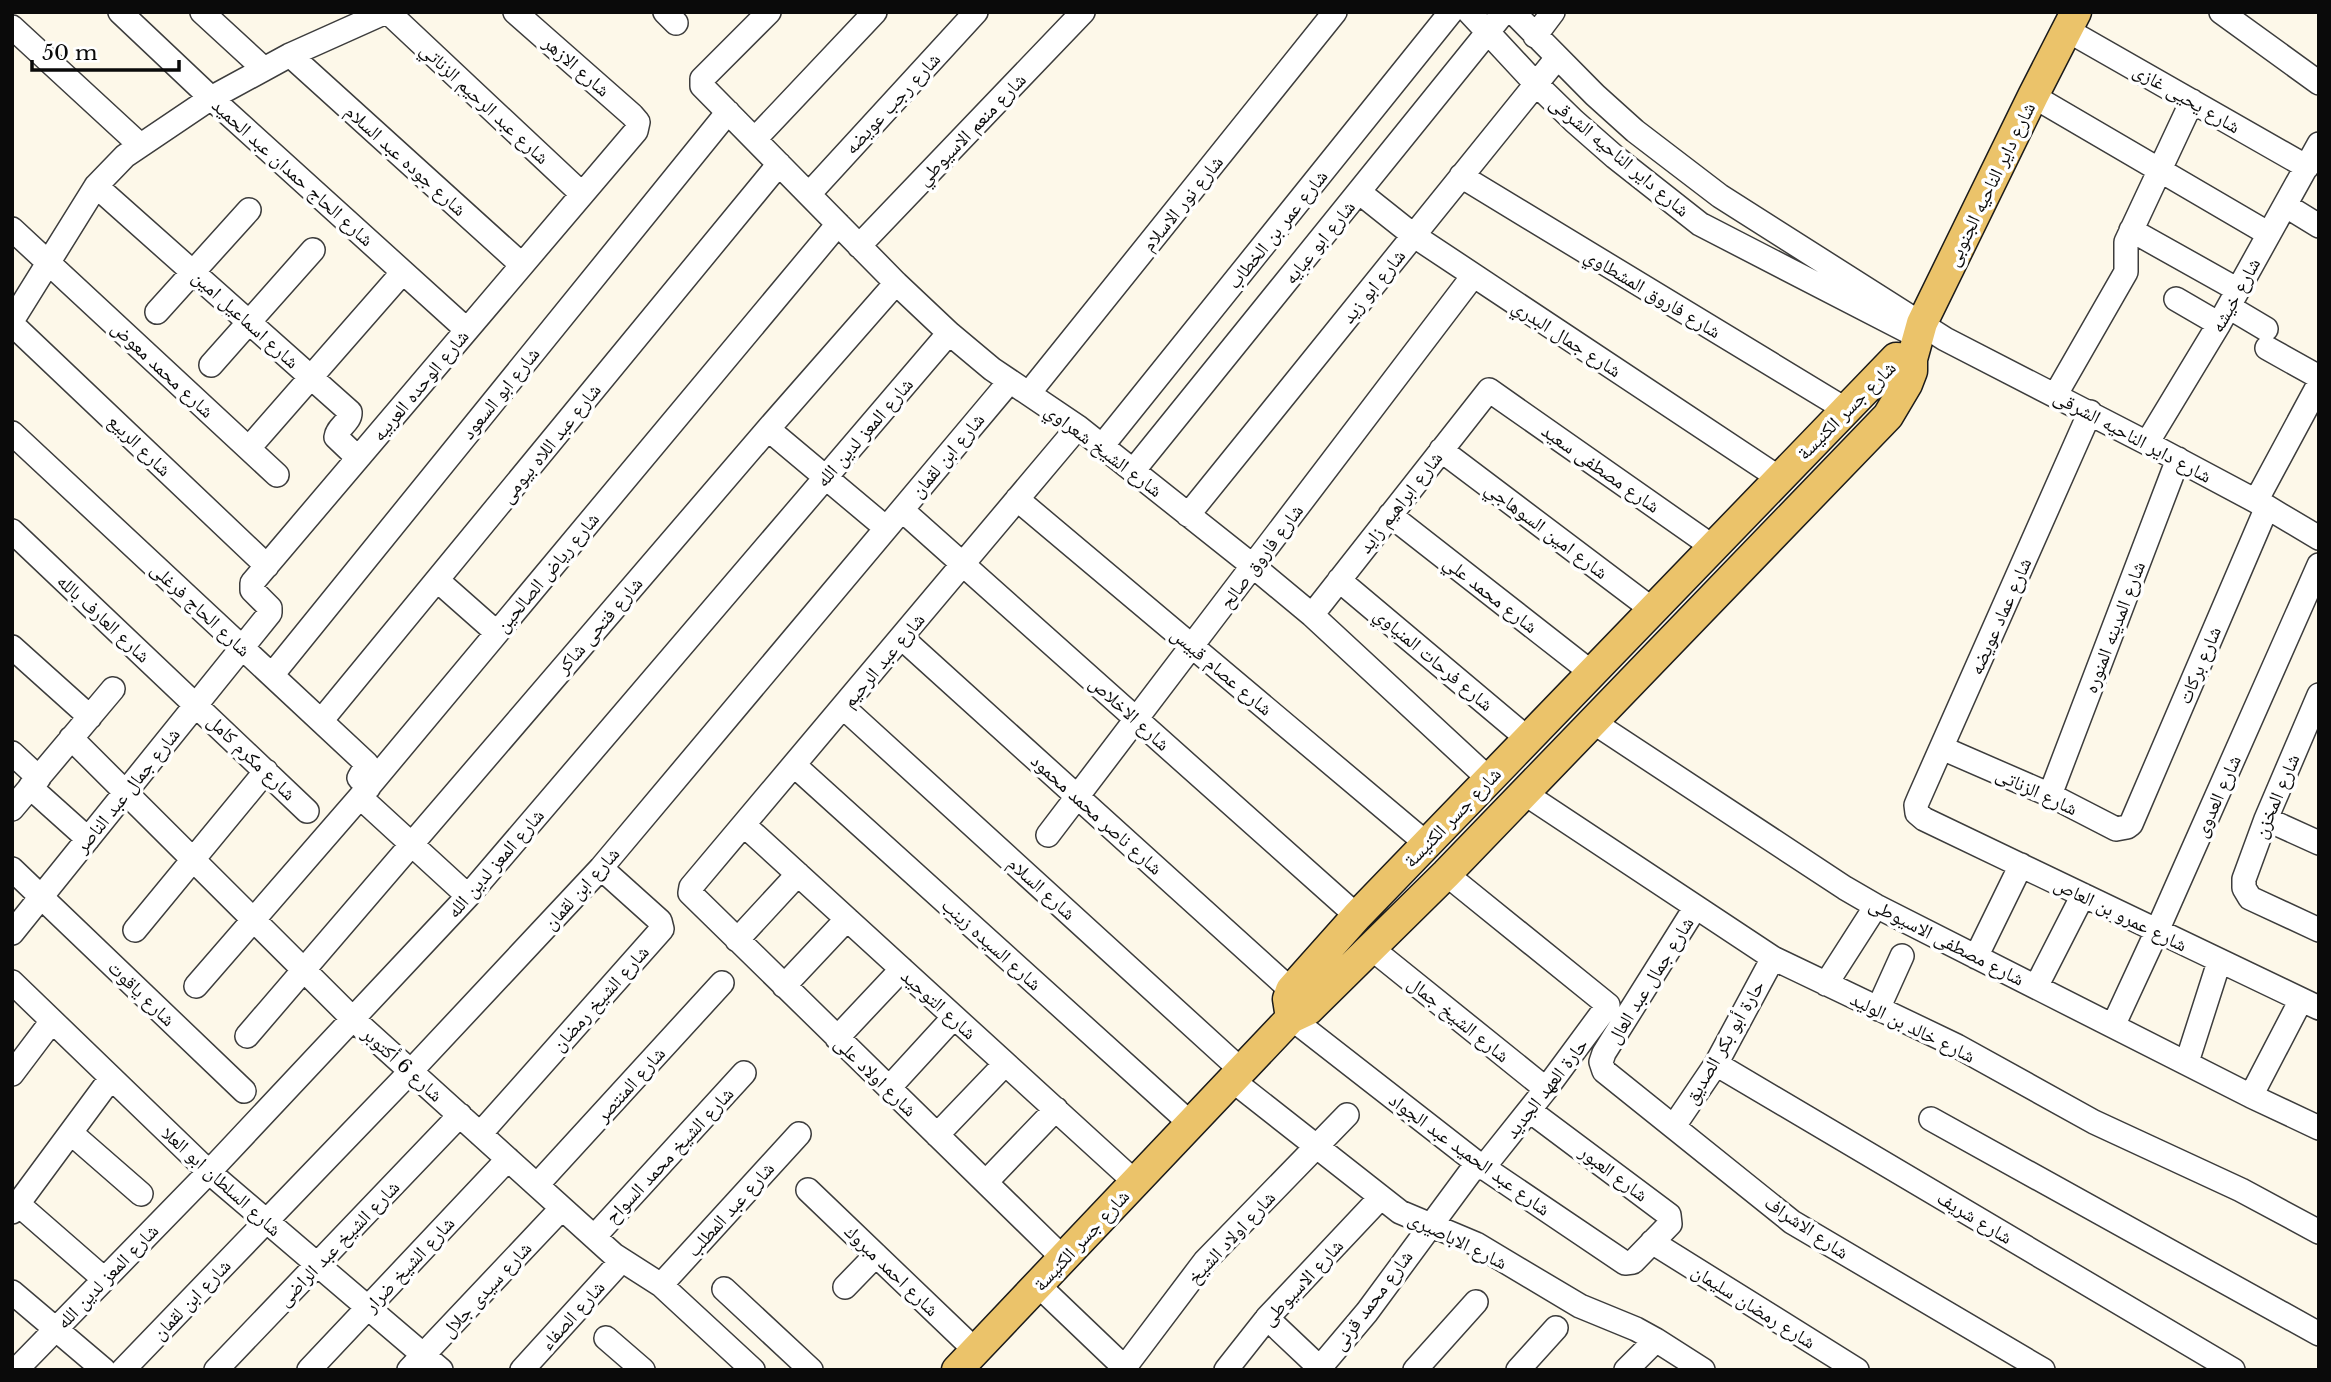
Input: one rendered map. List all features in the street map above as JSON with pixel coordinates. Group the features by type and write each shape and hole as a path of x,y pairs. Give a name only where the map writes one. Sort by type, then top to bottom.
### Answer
{"main road":[{"name":"شارع داير الناحيه الجنوبى","path":"1924,339 2033,96 2072,21"},
{"name":"شارع جسر الكنيسة","path":"969,1363 1063,1258 1236,1075 1357,916 1896,358 1924,339"},
{"name":"شارع جسر الكنيسة","path":"1291,1004 1308,1010 1371,948 1446,874 1888,415 1907,384 1924,339"}],"street":[{"name":"شارع الحاج حمدان عبد الحميد","path":"120,12 467,330"},
{"path":"202,12 264,69"},
{"path":"12,322 96,186 125,156 211,98 357,17 387,12"},
{"name":"شارع عبد الرحيم الزناتي","path":"387,12 582,194"},
{"name":"شارع الازهر","path":"515,12 638,122"},
{"name":"شارع الشيخ شعراوي","path":"769,12 701,80 702,86 859,246 949,333 1102,446 1253,566 1312,615 1489,779"},
{"path":"755,139 875,12"},
{"name":"شارع رجب عويضه","path":"809,194 976,12"},
{"name":"شارع منعم الاسيوطي","path":"859,246 1083,12"},
{"name":"شارع نور الاسلام","path":"1020,387 1335,12"},
{"name":"شارع عمر بن الخطاب","path":"1102,446 1451,12"},
{"name":"شارع داير الناحيه الشرقى","path":"1469,12 1535,83 1615,157 1700,224 1924,339 2056,394 2262,504 2319,538"},
{"name":"شارع ابو عبايه","path":"1133,471 1504,12"},
{"name":"شارع داير الناحيه الشرقى","path":"1513,12 1557,58 1635,131 1709,188 1924,339"},
{"path":"1535,36 1553,12"},
{"path":"2221,12 2319,83"},
{"name":"شارع يحيى غازى","path":"2072,21 2192,101 2306,166"},
{"path":"12,27 140,145"},
{"name":"شارع جوده عبد السلام","path":"290,55 522,265"},
{"name":"شارع ابو زيد","path":"1188,515 1557,58"},
{"path":"2033,96 2269,234"},
{"path":"2056,394 2126,272 2124,249 2192,101"},
{"name":"شارع ابو السعود","path":"272,675 728,112"},
{"name":"شارع الوحده العربيه","path":"242,647 271,612 251,588 253,583 636,131 638,122"},
{"name":"شارع خيشه","path":"2147,443 2229,307 2319,144"},
{"name":"شارع عبد اللاه بيومى","path":"321,721 779,164"},
{"name":"شارع فاروق المشطاوي","path":"1461,176 1845,410"},
{"name":"شارع اسماعيل امين","path":"96,186 350,412 350,417 336,433 336,437 358,458"},
{"name":"شارع جمال البدري","path":"1359,192 1413,235 1779,478"},
{"path":"2286,205 2319,226"},
{"path":"157,312 249,210"},
{"name":"شارع رياض الصالحين","path":"196,986 364,792 838,224"},
{"name":"شارع محمد معوض","path":"12,229 277,475"},
{"path":"2132,230 2267,338 2318,386"},
{"path":"211,365 313,250"},
{"path":"249,449 402,272"},
{"name":"شارع فاروق صالح","path":"1048,835 1474,276"},
{"name":"شارع فتحى شاكر","path":"247,1036 896,283"},
{"path":"2176,299 2229,307"},
{"name":"شارع الربيع","path":"12,322 267,566"},
{"name":"شارع المعز لدين الله","path":"16,1370 209,1172 468,896 949,333"},
{"name":"شارع بركات","path":"2131,824 2262,504 2318,386"},
{"name":"شارع ابن لقمان","path":"122,1370 411,1071 601,868 886,528 1020,387"},
{"name":"شارع ابراهيم زايد","path":"1312,615 1489,390"},
{"name":"شارع مصطفى سعيد","path":"1489,390 1713,547"},
{"name":"شارع عماد عويضه","path":"1924,819 1917,813 1916,805 2090,412"},
{"name":"شارع عبد الرحيم","path":"690,892 691,887 1077,427"},
{"path":"768,429 886,528"},
{"name":"شارع الحاج فرغلى","path":"12,433 367,764 359,778 364,792"},
{"name":"شارع امين السوهاجي","path":"1441,450 1653,610"},
{"name":"شارع المدينه المنوره","path":"2050,795 2178,459"},
{"name":"شارع عصام قبيس","path":"1017,499 1427,844"},
{"name":"شارع الاخلاص","path":"902,510 1357,916"},
{"name":"شارع محمد علي","path":"1390,515 1592,673"},
{"name":"شارع العارف بالله","path":"12,531 196,704"},
{"name":"شارع العدوى","path":"2113,1026 2319,565"},
{"path":"437,580 497,633"},
{"name":"شارع فرحات المنياوي","path":"1339,580 1528,739"},
{"name":"شارع ناصر محمد محمود","path":"902,638 1077,797 1291,1004"},
{"path":"12,647 90,716"},
{"name":"شارع جمال عبد الناصر","path":"12,933 242,647"},
{"path":"12,809 113,688"},
{"name":"شارع المخزن","path":"2319,695 2310,743 2266,819 2244,879 2244,888 2250,898 2319,930"},
{"name":"شارع مكرم كامل","path":"196,704 307,811"},
{"name":"شارع السلام","path":"843,706 1236,1075"},
{"name":"شارع مصطفى الاسيوطى","path":"1593,722 1845,888 1877,906 2319,1128"},
{"name":"شارع 6 أكتوبر","path":"71,738 353,1019 594,1237 622,1260 661,1285 753,1370"},
{"name":"شارع الزناتى","path":"1942,748 2050,795 2116,829 2131,824"},
{"path":"12,753 35,783 88,839"},
{"name":"شارع السيده زينب","path":"794,765 1191,1123"},
{"path":"135,930 266,771"},
{"path":"364,792 411,844 468,896"},
{"name":"شارع خالد بن الوليد","path":"1524,793 1773,958 1956,1046 2094,1122 2242,1190 2319,1232"},
{"name":"شارع عمرو بن العاص","path":"1924,819 2310,1004"},
{"path":"2266,819 2319,843"},
{"name":"شارع التوحيد","path":"744,825 1135,1182"},
{"path":"1976,957 2021,865"},
{"name":"شارع الشيخ رمضان","path":"480,1134 662,929 660,922 601,868"},
{"name":"شارع ياقوت","path":"12,869 244,1090"},
{"path":"737,940 798,874"},
{"name":"حارة العهد الجديد","path":"1446,874 1605,1002 1607,1007 1530,1111 1480,1166"},
{"name":"شارع اولاد على","path":"690,892 1063,1258"},
{"path":"2036,987 2083,895"},
{"path":"1826,984 1877,906"},
{"name":"شارع جمال عبد العال","path":"1604,1053 1695,908"},
{"path":"784,986 847,919"},
{"name":"شارع الشيخ جمال","path":"1371,948 1546,1089"},
{"path":"1878,1009 1902,956"},
{"name":"حارة أبو بكر الصديق","path":"1674,1126 1716,1064 1773,958"},
{"path":"2188,1062 2219,962"},
{"path":"837,1038 902,969"},
{"name":"شارع السلطان ابو العلا","path":"12,982 209,1172 368,1308 425,1365"},
{"name":"شارع المنتصر","path":"537,1185 722,983"},
{"name":"شارع عبد الحميد عبد الجواد","path":"1291,1004 1480,1166 1625,1263 1633,1262 1651,1242"},
{"path":"2252,1096 2310,1004"},
{"path":"889,1088 954,1017"},
{"path":"12,1074 52,1021"},
{"name":"شارع الاشراف","path":"1604,1053 1601,1062 1604,1072 1792,1222 2043,1370"},
{"path":"937,1135 1005,1064"},
{"name":"شارع شريف","path":"1716,1064 2233,1370"},
{"name":"شارع الشيخ محمد السواح","path":"594,1237 744,1073"},
{"name":"شارع الاباصيرى","path":"1236,1075 1317,1146 1400,1212 1476,1244 1580,1306 1636,1329 1703,1370"},
{"path":"104,1279 15,1208 111,1078"},
{"path":"986,1182 1056,1109"},
{"name":"شارع العبور","path":"1530,1111 1670,1215 1670,1224 1651,1242"},
{"name":"شارع الشيخ عبد الراضى","path":"216,1370 460,1115"},
{"name":"شارع اولاد الشيخ","path":"1126,1368 1205,1261 1347,1115"},
{"path":"1931,1119 2319,1334"},
{"path":"71,1133 141,1194"},
{"name":"شارع عبد المطلب","path":"661,1285 799,1134"},
{"name":"شارع الشيخ ضرار","path":"309,1370 508,1159"},
{"name":"شارع محمد قرنى","path":"1320,1369 1367,1312 1429,1225 1480,1166"},
{"name":"شارع احمد مبروك","path":"808,1190 876,1255 969,1363"},
{"name":"شارع الاسيوطى","path":"1226,1370 1267,1318 1381,1197"},
{"name":"شارع سيدى جلال","path":"425,1365 562,1208"},
{"name":"شارع رمضان سليمان","path":"1651,1242 1857,1370"},
{"path":"845,1287 876,1255"},
{"name":"شارع الصفاء","path":"522,1370 622,1260"},
{"path":"1038,1285 1126,1368"},
{"path":"723,1289 811,1370"},
{"path":"12,1292 56,1328 98,1368"},
{"path":"1415,1370 1476,1302"},
{"path":"1267,1318 1320,1369"},
{"path":"1518,1370 1556,1328"},
{"path":"607,1339 643,1370"},
{"path":"1626,1370 1656,1340"}]}
